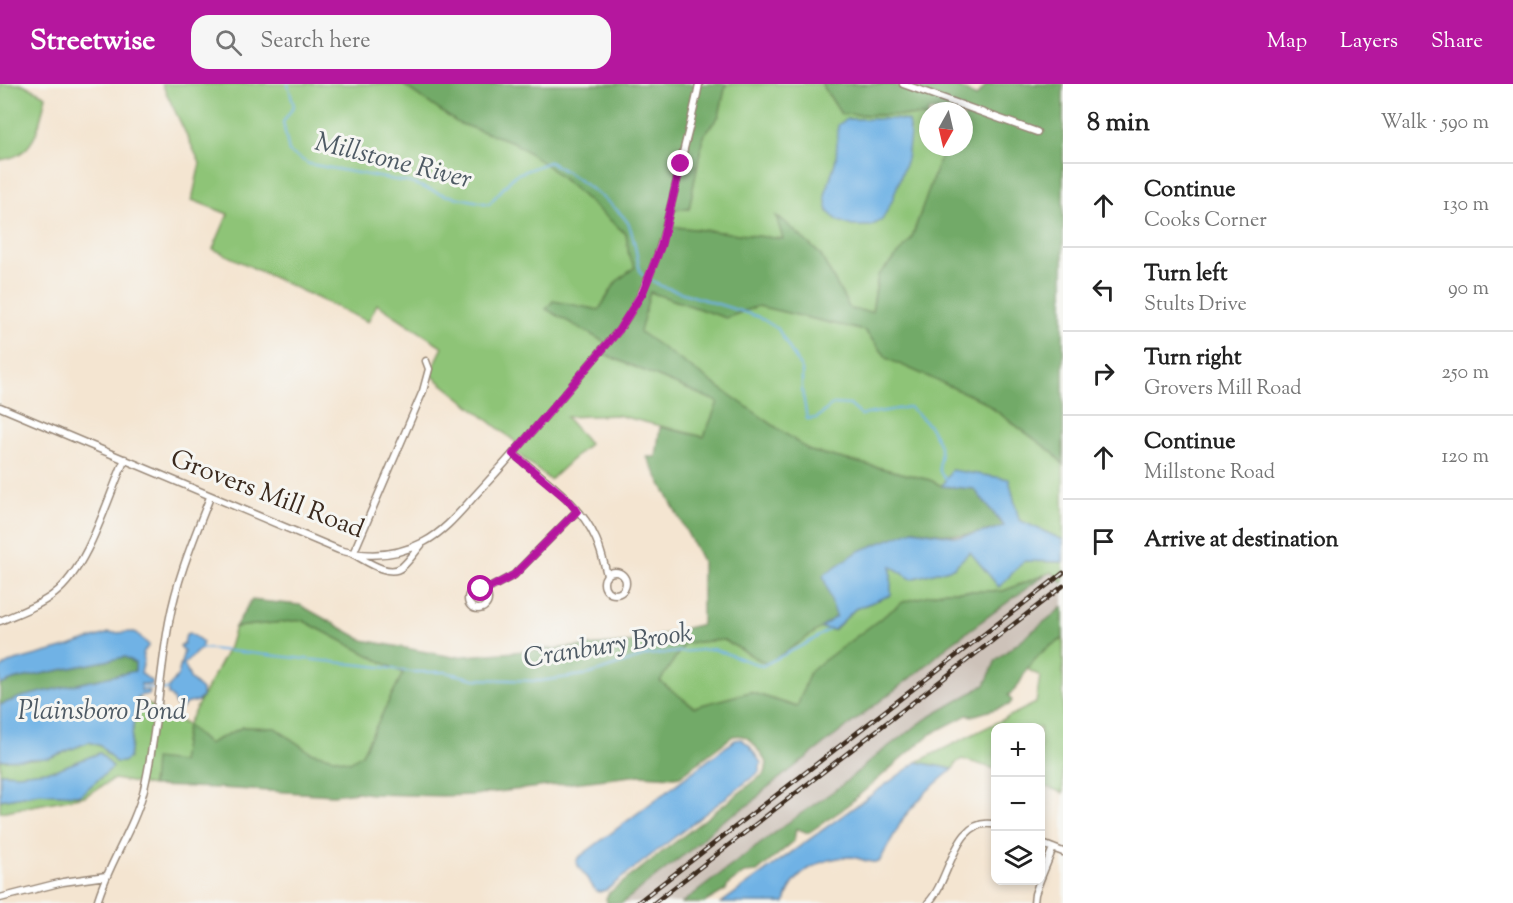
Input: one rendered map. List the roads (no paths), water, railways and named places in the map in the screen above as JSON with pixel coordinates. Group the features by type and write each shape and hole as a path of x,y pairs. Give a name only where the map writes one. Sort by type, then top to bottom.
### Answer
{"street":[{"name":"Grovers Mill Road","path":"0,407 210,497 353,554 397,553 424,542 447,525 513,454 619,330 643,292 653,269 668,218 699,84"},
{"path":"903,84 914,86 1037,132"},
{"path":"424,542 401,568 391,571 353,554 423,391 429,369 426,361"},
{"path":"513,454 567,499 588,523 596,539 607,575"},
{"path":"0,621 54,594 70,576 95,532 124,459"},
{"path":"97,903 106,876 127,837 142,796 176,588 210,497"},
{"path":"484,591 514,575 577,511"},
{"path":"928,903 940,887 966,832 980,824 991,825"},
{"path":"1045,845 1063,852"},
{"path":"1045,868 1053,848"},
{"path":"0,898 57,884 106,876"},
{"path":"1034,903 1038,885"}],"water":[{"path":"847,119 908,121 910,134 907,159 892,201 882,220 871,226 852,226 839,221 828,212 825,195 836,159 838,125"},
{"path":"951,470 1009,479 1019,520 1063,540 1063,562 1024,561 999,587 970,552 953,568 911,579 891,566 891,595 855,609 834,630 821,628 836,616 823,575 859,551 913,530 959,537 1004,526 974,489 942,486"},
{"name":"Plainsboro Pond","path":"135,632 149,645 143,653 141,673 152,682 151,685 141,684 141,690 150,691 149,695 137,698 129,758 123,762 115,762 101,746 89,742 49,758 0,760 0,705 21,697 135,671 135,663 125,657 16,679 0,685 0,669 8,663 109,633"},
{"path":"190,633 203,642 201,648 184,664 191,680 202,690 202,697 198,701 185,704 183,708 176,706 171,696 168,695 169,687 178,675 184,651 180,646 184,644 186,634"},
{"path":"741,739 749,745 761,763 759,772 606,890 596,891 576,863 578,858 735,740"},
{"name":"Plainsboro Pond","path":"100,753 113,767 80,795 39,793 0,800 0,773 18,774 55,770"},
{"path":"917,762 953,769 927,791 904,817 879,862 851,857 819,864 801,875 794,883 785,903 721,903"}],"waterway":[{"name":"Millstone River","path":"288,84 294,106 283,122 289,152 309,164 411,183 445,195 489,204 515,175 549,162 558,167 603,198 628,223 641,274 661,286 759,317 778,329 802,370 802,389 807,419 817,418 833,404 850,405 861,415 909,407 927,423 936,438 941,453 939,467 946,479"},
{"name":"Cranbury Brook","path":"201,648 412,672 445,672 475,679 540,681 590,674 647,655 713,649 762,666 828,630"},
{"name":"Cranbury Brook","path":"141,687 171,690"}],"railway":[{"path":"637,903 1063,573"},
{"path":"654,903 1063,586"}]}
